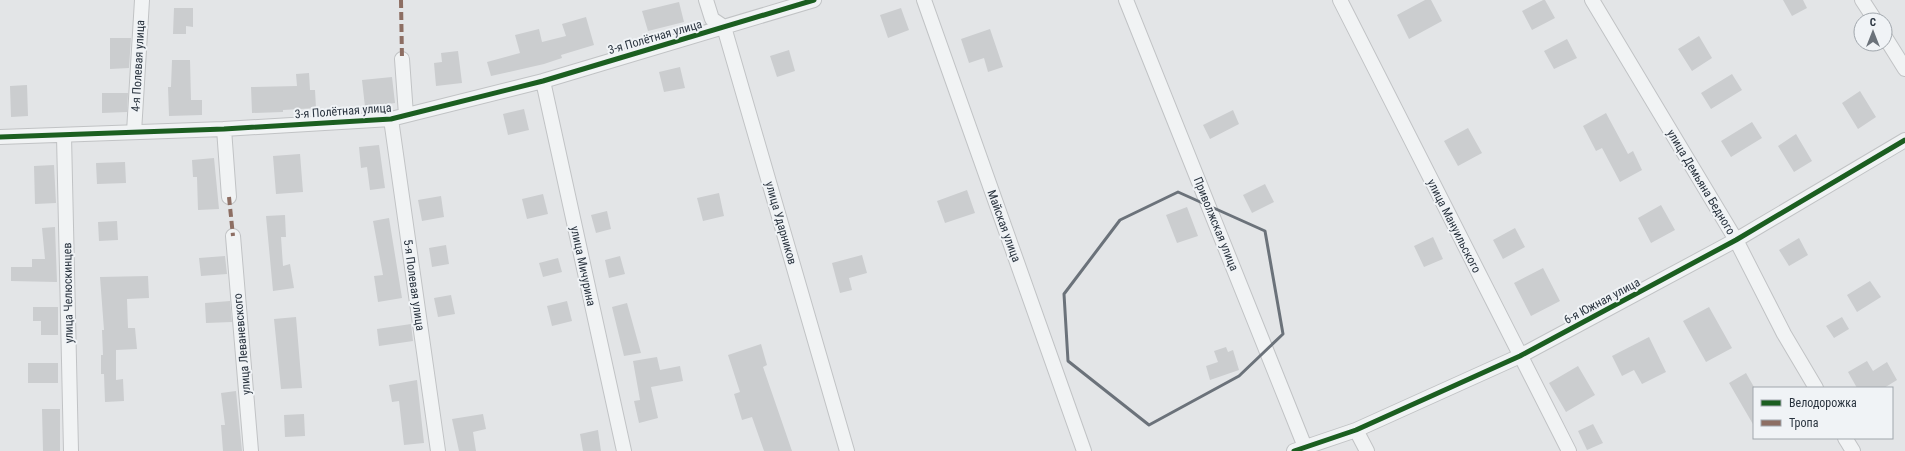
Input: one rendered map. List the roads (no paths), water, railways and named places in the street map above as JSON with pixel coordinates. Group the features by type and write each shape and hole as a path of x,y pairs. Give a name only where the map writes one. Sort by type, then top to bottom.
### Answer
{"street":[{"name":"4-я Полевая улица","path":"134,132 142,0"},
{"name":"улица Ударников","path":"706,0 712,19 724,27 847,451"},
{"name":"3-я Полётная улица","path":"0,137 64,136 224,129 391,119 543,81 814,0"},
{"name":"Майская улица","path":"924,0 1084,451"},
{"name":"Приволжская улица","path":"1126,0 1300,449"},
{"name":"улица Мануильского","path":"1340,0 1569,451"},
{"name":"улица Демьяна Бедного","path":"1592,0 1736,240 1784,334 1815,387"},
{"path":"1862,0 1870,12"},
{"path":"1893,50 1905,69"},
{"path":"402,59 406,115"},
{"name":"улица Мичурина","path":"543,81 624,451"},
{"name":"5-я Полевая улица","path":"391,119 438,451"},
{"path":"224,129 229,197"},
{"name":"улица Челюскинцев","path":"64,136 71,451"},
{"name":"6-я Южная улица","path":"1300,449 1356,430 1520,356 1736,240 1905,140"},
{"name":"улица Леваневского","path":"232,236 251,451"},
{"path":"1356,430 1367,451"},
{"path":"1846,439 1853,451"}]}
